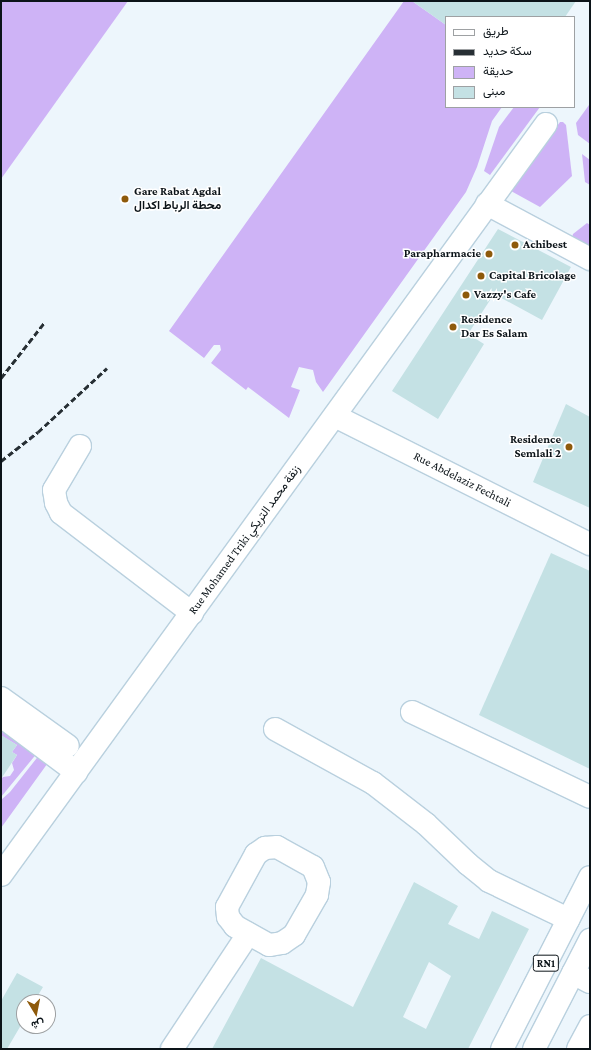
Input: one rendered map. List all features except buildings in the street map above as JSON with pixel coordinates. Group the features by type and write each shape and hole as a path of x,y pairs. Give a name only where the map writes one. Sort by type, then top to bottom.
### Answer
{"street":[{"name":"Rue Mohamed Triki زنقة محمد التريكي","path":"1,875 546,124"},
{"path":"487,204 590,259"},
{"name":"Rue Abdelaziz Fechtali","path":"335,416 590,544"},
{"path":"80,446 54,490 56,503 61,513 192,613"},
{"path":"1,698 68,746"},
{"path":"412,712 590,797"},
{"path":"1,716 76,772"},
{"path":"275,729 373,783 426,824 468,864 489,881 568,919"},
{"path":"276,847 313,867 319,882 317,895 294,935 282,943 269,945 248,934 235,926 228,917 227,907 256,854 265,848 276,847"},
{"name":"RN1","path":"502,1049 590,877"},
{"path":"172,1049 248,934"},
{"name":"RN1","path":"534,1049 582,978 590,940"},
{"path":"578,1049 590,1026"}],"green space":[{"path":"1,1 128,1 1,179"},
{"path":"404,1 412,1 445,24 445,108 501,108 492,121 477,167 466,192 323,392 316,382 313,370 299,367 291,387 300,390 289,418 248,387 246,390 211,363 221,350 220,345 214,345 204,358 169,331"},
{"path":"589,105 590,144 578,135 576,123"},
{"path":"513,108 539,108 490,175 484,171 499,127"},
{"path":"560,122 563,122 566,125 572,176 540,207 511,191"},
{"path":"582,154 590,160 590,185 585,182"},
{"path":"587,223 590,225 590,248 572,238 573,234"},
{"path":"1,726 38,752 1,797 1,779 3,777 10,776 14,770 12,763 17,755 12,752 17,745 2,736 1,737"},
{"path":"40,754 50,760 1,828 1,800 10,792"}],"railway":[{"path":"1,378 44,323"},
{"path":"1,461 38,432 107,368"}],"place":[{"name":"Gare Rabat Agdal محطة الرباط اكدال","path":"125,199"},
{"name":"Achibest","path":"515,245"},
{"name":"Parapharmacie","path":"489,254"},
{"name":"Capital Bricolage","path":"481,276"},
{"name":"Vazzy's Cafe","path":"466,295"},
{"name":"Residence Dar Es Salam","path":"453,327"},
{"name":"Residence Semlali 2","path":"569,447"}]}
